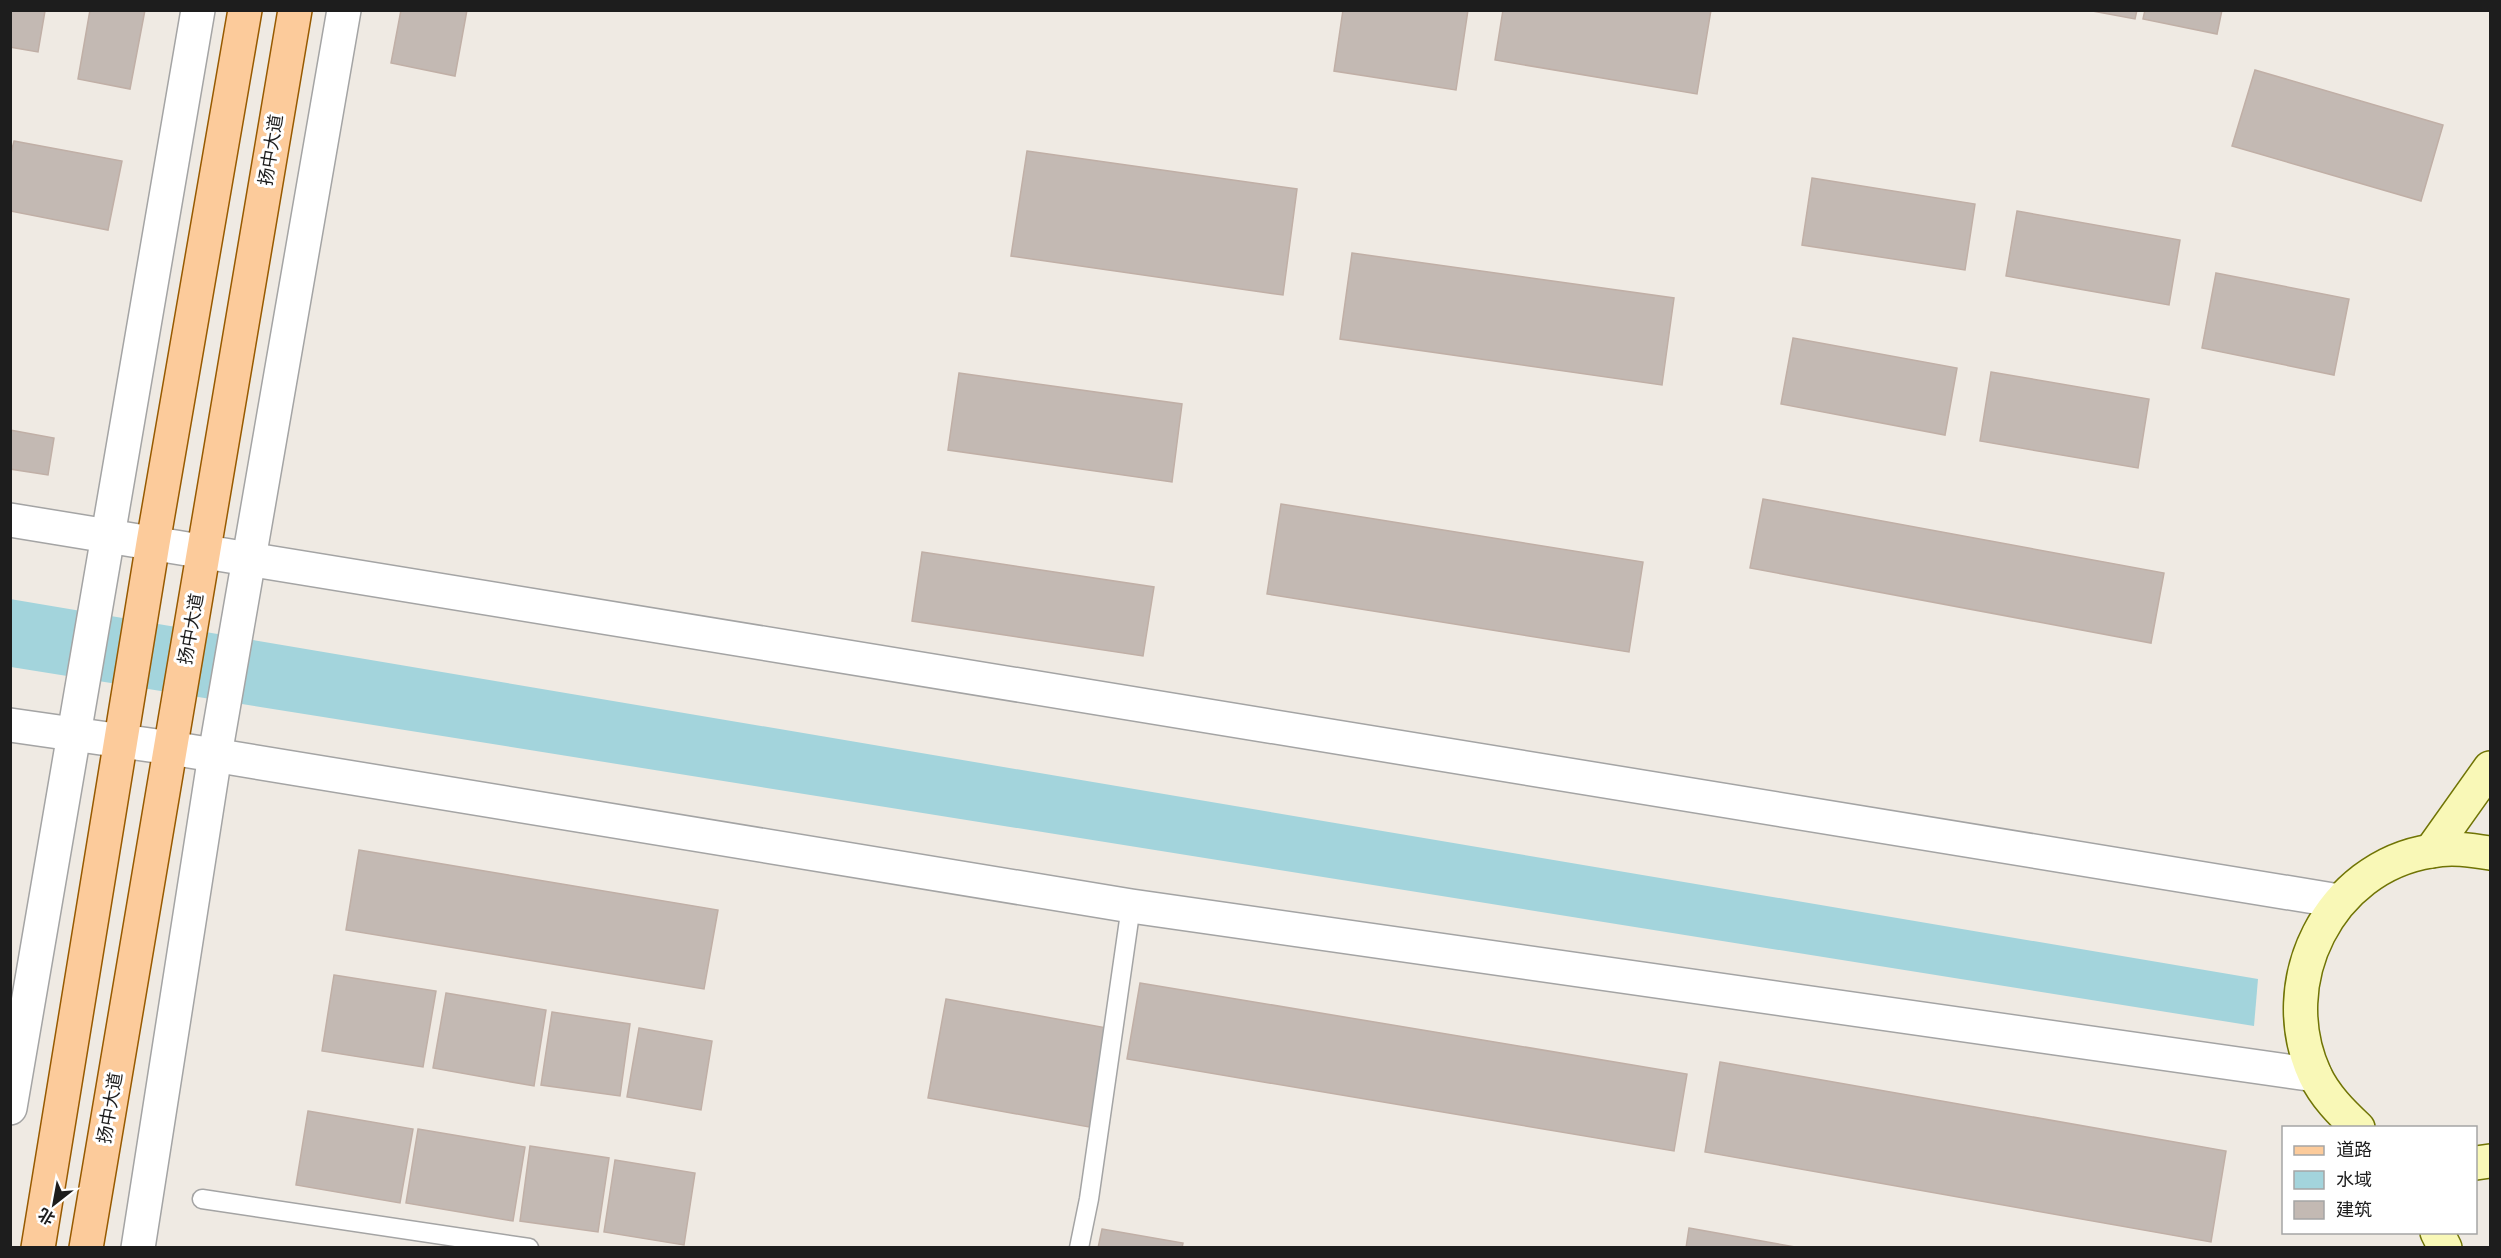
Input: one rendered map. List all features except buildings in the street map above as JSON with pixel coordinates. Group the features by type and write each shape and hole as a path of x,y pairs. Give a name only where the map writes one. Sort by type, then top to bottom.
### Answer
{"main road":[{"path":"38,1248 153,543 246,10"},
{"name":"扬中大道","path":"86,1248 295,10"},
{"path":"2431,851 2490,768"},
{"path":"2356,1126 2336,1107 2315,1076 2303,1040 2300,1002 2302,983 2305,964 2319,930 2340,901 2366,877 2397,860 2431,851 2466,849 2490,853"},
{"path":"2438,1234 2445,1248"}],"street":[{"path":"10,1107 198,10"},
{"path":"138,1248 215,755 251,560 344,10"},
{"path":"10,520 2340,901"},
{"path":"10,725 215,755 1131,906 2315,1076"}],"lane":[{"path":"1079,1248 1089,1199 1131,906"},
{"path":"202,1199 529,1248"}],"water":[{"path":"10,599 2258,979 2254,1026 11,667"}]}
